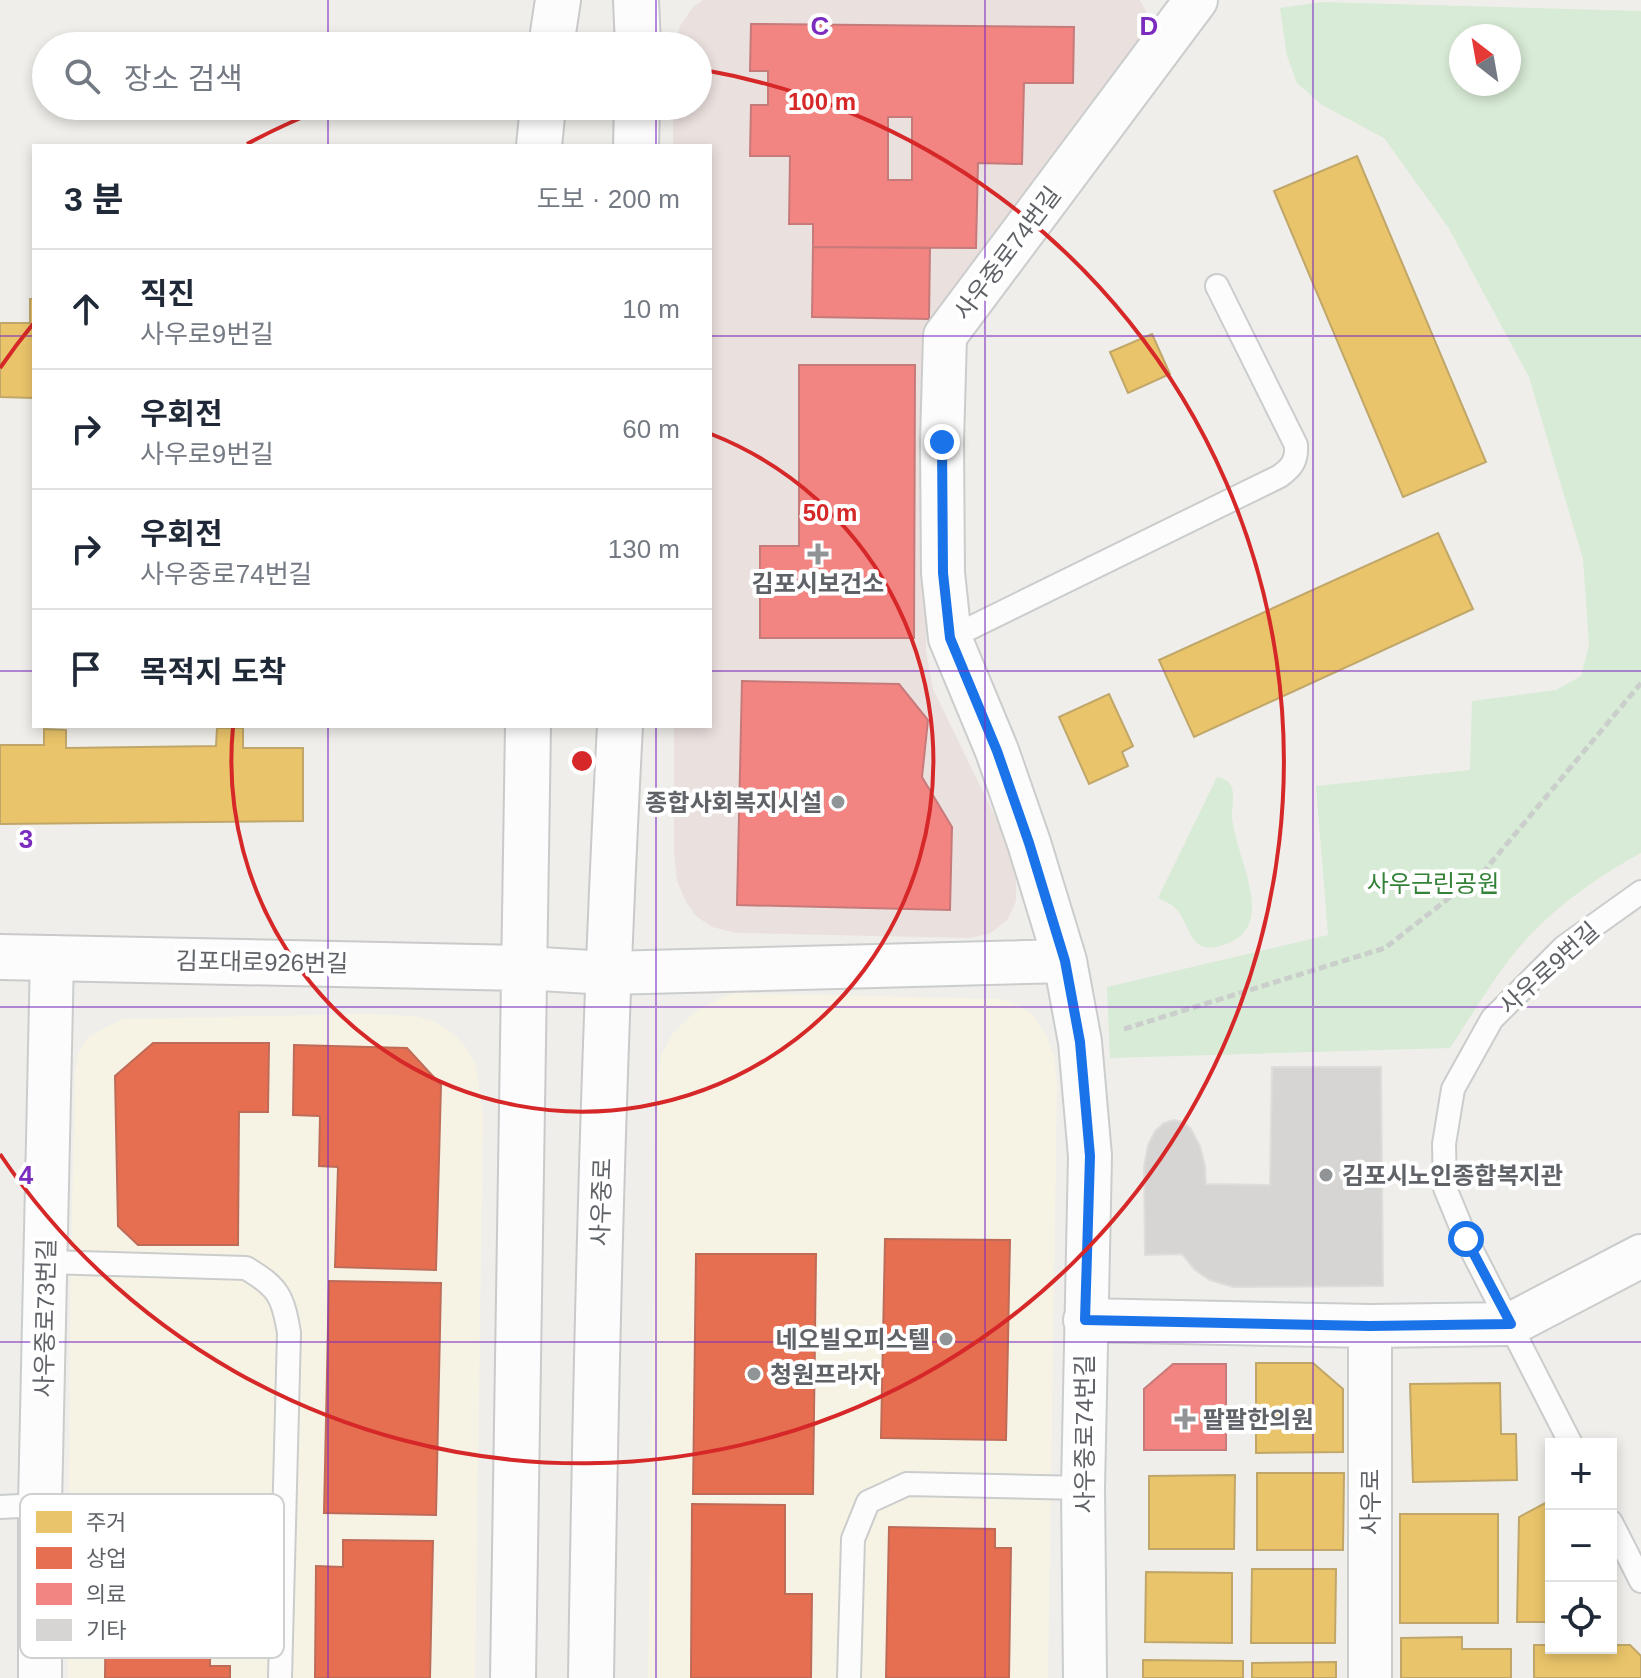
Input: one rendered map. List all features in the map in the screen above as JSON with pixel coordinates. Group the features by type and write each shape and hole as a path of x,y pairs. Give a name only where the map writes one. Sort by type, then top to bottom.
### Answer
{"street":[{"path":"553,32 558,0"},
{"path":"636,0 637,32"},
{"name":"사우중로74번길","path":"1085,1678 1083,1488 1090,1156 1080,1042 1065,961 1006,777 950,638 943,573 945,336 1196,0"},
{"path":"539,144 542,120"},
{"path":"636,144 637,120"},
{"path":"513,1678 528,728"},
{"name":"사우중로","path":"591,1678 595,1391 607,973 620,728"},
{"name":"김포대로926번길","path":"0,957 524,968"},
{"name":"사우중로73번길","path":"21,1494 47,1262 52,957"},
{"path":"524,968 607,973 1065,961"},
{"path":"1085,1320 1370,1326 1511,1324 1641,1256"},
{"name":"사우로","path":"1370,1326 1370,1678"},
{"name":"사우중로73번길","path":"38,1658 40,1678"}],"lane":[{"path":"950,638 1280,476 1291,467 1296,457 1296,445 1217,286"},
{"name":"사우로9번길","path":"1568,1438 1466,1239 1445,1188 1444,1144 1453,1089 1492,1019 1564,947 1641,892"},
{"path":"47,1262 246,1268 270,1282 285,1307 289,1333 284,1525"},
{"path":"849,1678 853,1539 868,1502 907,1484 1083,1488"},
{"path":"1617,1534 1641,1581"},
{"path":"280,1678 281,1658"}],"path":[{"path":"1080,1042 1385,948 1485,870 1641,683"}],"shaded area":[{"name":"김포시보건소","path":"703,0 1140,0 1149,17 1146,38 1001,237 925,457 926,651 933,689 1008,843 1016,875 1016,901 1008,919 991,933 971,938 737,933 712,927 696,916 677,881 674,852 674,728 712,728 712,144 673,144 673,120 712,120 712,32 678,32 693,7"},
{"path":"732,993 1000,999 1021,1006 1046,1034 1054,1057 1057,1080 1048,1678 648,1678 657,1078 662,1053 674,1032 697,1010"},
{"path":"367,1014 416,1016 433,1021 453,1033 476,1065 483,1114 475,1678 68,1678 68,1658 284,1658 284,1494 69,1494 75,1073 78,1053 88,1037 122,1019"}],"green space":[{"name":"사우근린공원","path":"1322,2 1641,11 1641,853 1584,889 1532,933 1499,974 1450,1048 1110,1058 1107,987 1328,935 1316,786 1470,770 1472,701 1556,690 1581,676 1589,645 1583,559 1529,377 1448,227 1384,138 1322,105 1297,83 1287,56 1280,8"},
{"path":"1217,777 1231,786 1232,816 1252,909 1249,925 1239,938 1210,947 1197,943 1178,911 1158,898"}],"building: 주거":[{"path":"1357,156 1486,462 1403,497 1274,191"},
{"path":"32,299 32,398 0,397 0,323 30,323"},
{"path":"1152,334 1170,374 1128,393 1110,352"},
{"path":"1438,533 1473,609 1194,737 1159,660"},
{"path":"1109,694 1133,746 1122,752 1128,766 1089,784 1059,717"},
{"path":"217,728 243,728 243,748 303,748 303,821 0,824 0,745 44,745 44,729 66,730 66,748 216,746"},
{"path":"1256,1363 1313,1363 1343,1389 1343,1452 1256,1453"},
{"path":"1500,1383 1501,1434 1516,1434 1517,1480 1413,1482 1410,1384"},
{"path":"1257,1473 1344,1473 1343,1550 1257,1550"},
{"path":"1235,1475 1234,1549 1149,1549 1149,1476"},
{"path":"1545,1503 1545,1622 1517,1622 1519,1517"},
{"path":"1400,1514 1498,1514 1498,1623 1400,1623"},
{"path":"1252,1569 1336,1569 1335,1643 1251,1643"},
{"path":"1146,1572 1232,1573 1232,1643 1145,1642"},
{"path":"1462,1637 1462,1649 1511,1649 1511,1678 1401,1678 1401,1638"},
{"path":"1534,1645 1545,1645 1545,1654 1617,1654 1617,1645 1630,1645 1641,1656 1641,1678 1534,1678"},
{"path":"1143,1660 1243,1661 1243,1678 1143,1678"},
{"path":"1336,1662 1336,1678 1252,1678 1252,1663"}],"building: 상업":[{"path":"153,1043 269,1043 268,1112 239,1112 238,1245 138,1245 118,1226 115,1076"},
{"path":"294,1045 407,1048 441,1085 436,1270 335,1267 338,1167 319,1166 320,1116 293,1115"},
{"name":"네오빌오피스텔","path":"885,1239 1010,1240 1006,1440 881,1438"},
{"name":"청원프라자","path":"696,1254 816,1254 813,1494 693,1494"},
{"path":"329,1281 441,1283 436,1515 324,1513"},
{"path":"692,1504 785,1505 785,1594 812,1594 811,1678 691,1678"},
{"path":"889,1527 995,1529 995,1548 1011,1548 1009,1678 886,1678"},
{"path":"343,1540 433,1541 430,1678 315,1678 316,1566 343,1567"},
{"path":"105,1658 210,1658 210,1666 230,1666 230,1678 105,1678"}],"building: 의료":[{"path":"751,24 1074,27 1073,83 1024,83 1022,164 978,163 976,248 813,247 813,224 789,224 790,156 750,156 751,105 768,105 768,71 750,71","holes":["888,117 912,117 912,180 888,180"]},
{"path":"813,247 930,248 929,319 812,317"},
{"path":"799,365 915,365 914,638 760,638 760,546 799,546"},
{"name":"종합사회복지시설","path":"742,681 899,684 928,720 922,777 952,827 950,910 737,905"},
{"name":"팔팔한의원","path":"1173,1364 1226,1364 1226,1450 1144,1450 1144,1389"}],"building: 기타":[{"name":"김포시노인종합복지관","path":"1272,1067 1381,1067 1383,1286 1233,1287 1210,1280 1195,1270 1182,1254 1145,1255 1144,1167 1148,1145 1155,1131 1164,1123 1174,1120 1183,1122 1191,1129 1200,1146 1206,1184 1270,1185"}],"place":[{"name":"김포시보건소","path":"818,554"},
{"name":"종합사회복지시설","path":"838,802"},
{"name":"김포시노인종합복지관","path":"1326,1175"},
{"name":"네오빌오피스텔","path":"946,1339"},
{"name":"청원프라자","path":"754,1374"},
{"name":"팔팔한의원","path":"1185,1419"}],"route":[{"path":"942,442 943,573 950,638 997,751 1029,843 1065,961 1080,1042 1090,1156 1085,1320 1370,1326 1511,1324 1466,1239"}]}
